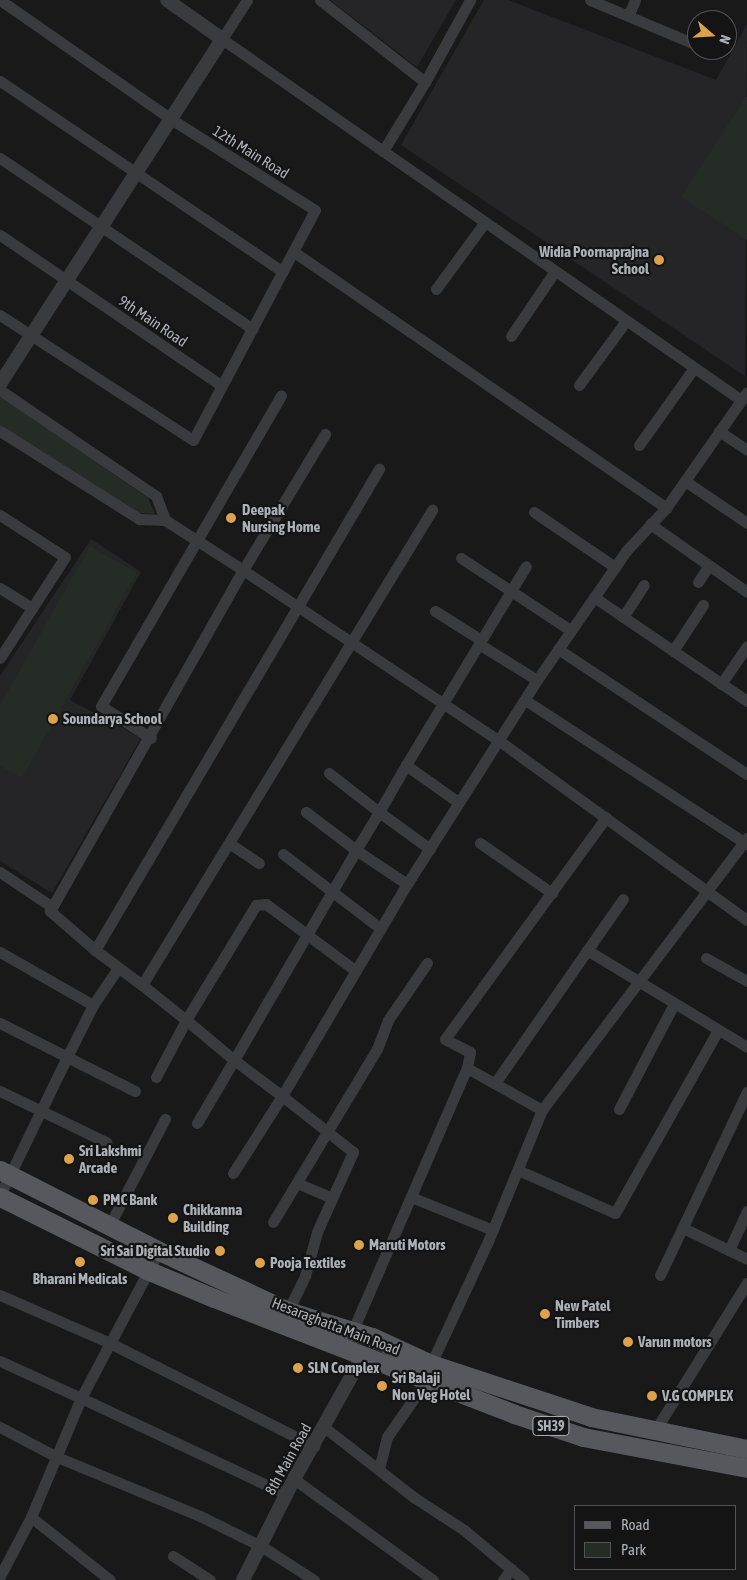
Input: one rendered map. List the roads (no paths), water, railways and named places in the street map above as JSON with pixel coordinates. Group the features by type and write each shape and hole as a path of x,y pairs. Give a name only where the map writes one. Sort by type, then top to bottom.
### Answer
{"main road":[{"name":"Hesaraghatta Main Road","path":"4,1172 159,1252 288,1311 352,1332 429,1372 583,1437 747,1468"},
{"name":"Hesaraghatta Main Road","path":"0,1196 148,1270 277,1324 364,1354 591,1418 747,1448"}],"street":[{"name":"12th Main Road","path":"0,0 171,119 315,210 294,252"},
{"path":"167,0 694,368 744,396 666,508 615,566 537,680 458,802 282,1096 233,1173"},
{"path":"0,384 247,0"},
{"path":"320,0 425,82"},
{"path":"383,151 425,82 470,0"},
{"path":"590,0 687,41"},
{"path":"628,16 635,0"},
{"path":"0,81 137,171 283,272"},
{"path":"0,158 253,329"},
{"path":"436,289 485,222"},
{"name":"9th Main Road","path":"0,235 222,386"},
{"path":"0,315 30,337 193,440 294,252 666,508"},
{"path":"511,336 555,271"},
{"path":"580,385 626,320"},
{"path":"639,445 694,368"},
{"path":"0,390 156,496 165,520"},
{"path":"150,738 101,706 281,395"},
{"path":"0,431 139,519 165,520 353,642 498,740 707,889 747,920"},
{"path":"719,431 747,450"},
{"path":"288,1311 306,1276 317,1232 353,1152 95,950 50,911 150,738 243,570 325,434"},
{"path":"95,950 379,469"},
{"path":"685,481 747,523"},
{"path":"142,985 432,510"},
{"path":"534,512 615,566"},
{"path":"0,516 65,557 0,658"},
{"path":"650,524 747,592"},
{"path":"461,558 570,630"},
{"path":"196,1123 406,765 526,566"},
{"path":"698,582 709,566"},
{"path":"623,617 644,585"},
{"path":"0,588 32,608"},
{"path":"594,597 747,701"},
{"path":"673,651 703,605"},
{"path":"435,611 537,680"},
{"path":"721,684 747,646"},
{"path":"558,649 747,774"},
{"path":"379,1469 387,1438 429,1372 493,1230 542,1110 707,889 746,841 525,700"},
{"path":"406,765 458,802"},
{"path":"329,773 430,849"},
{"path":"306,812 356,850 408,884"},
{"path":"352,1332 467,1068 470,1052 445,1039 606,817"},
{"path":"229,843 259,863"},
{"path":"480,843 552,893"},
{"path":"283,854 381,929"},
{"path":"0,872 52,907"},
{"path":"495,1083 622,898"},
{"path":"156,1077 186,1020 256,905 266,904 356,971"},
{"path":"587,950 747,1047"},
{"path":"0,952 93,1005"},
{"path":"706,958 747,981"},
{"path":"273,1222 329,1132 377,1049 388,1020 427,963"},
{"path":"0,1196 4,1172 40,1111 93,1005 118,968"},
{"path":"619,1109 674,1004"},
{"path":"0,1023 135,1091"},
{"path":"518,1170 615,1213 718,1030"},
{"path":"467,1068 542,1110"},
{"path":"0,1091 106,1142"},
{"path":"660,1275 747,1092"},
{"path":"109,1226 165,1119"},
{"path":"298,1183 332,1198"},
{"path":"411,1197 493,1230"},
{"path":"729,1250 747,1210"},
{"path":"683,1228 747,1259"},
{"path":"4,1576 81,1398 159,1252"},
{"path":"656,1430 747,1283"},
{"path":"0,1295 110,1343 314,1446"},
{"name":"8th Main Road","path":"243,1580 294,1479 364,1354"},
{"path":"0,1361 286,1494"},
{"path":"324,1427 464,1530 524,1580"},
{"path":"2,1431 57,1457 200,1516 261,1546 314,1580"},
{"path":"294,1479 432,1580"},
{"path":"31,1517 110,1580"},
{"path":"173,1556 210,1580"},
{"path":"503,1580 511,1569"}],"place":[{"name":"Widia Poornaprajna School","path":"659,260"},
{"name":"Deepak Nursing Home","path":"231,518"},
{"name":"Soundarya School","path":"53,719"},
{"name":"Sri Lakshmi Arcade","path":"69,1159"},
{"name":"PMC Bank","path":"93,1200"},
{"name":"Chikkanna Building","path":"173,1218"},
{"name":"Maruti Motors","path":"359,1245"},
{"name":"Sri Sai Digital Studio","path":"220,1251"},
{"name":"Bharani Medicals","path":"80,1262"},
{"name":"Pooja Textiles","path":"260,1263"},
{"name":"New Patel Timbers","path":"545,1314"},
{"name":"Varun motors","path":"628,1342"},
{"name":"SLN Complex","path":"298,1368"},
{"name":"Sri Balaji Non Veg Hotel","path":"382,1386"},
{"name":"V.G COMPLEX","path":"652,1396"}]}
